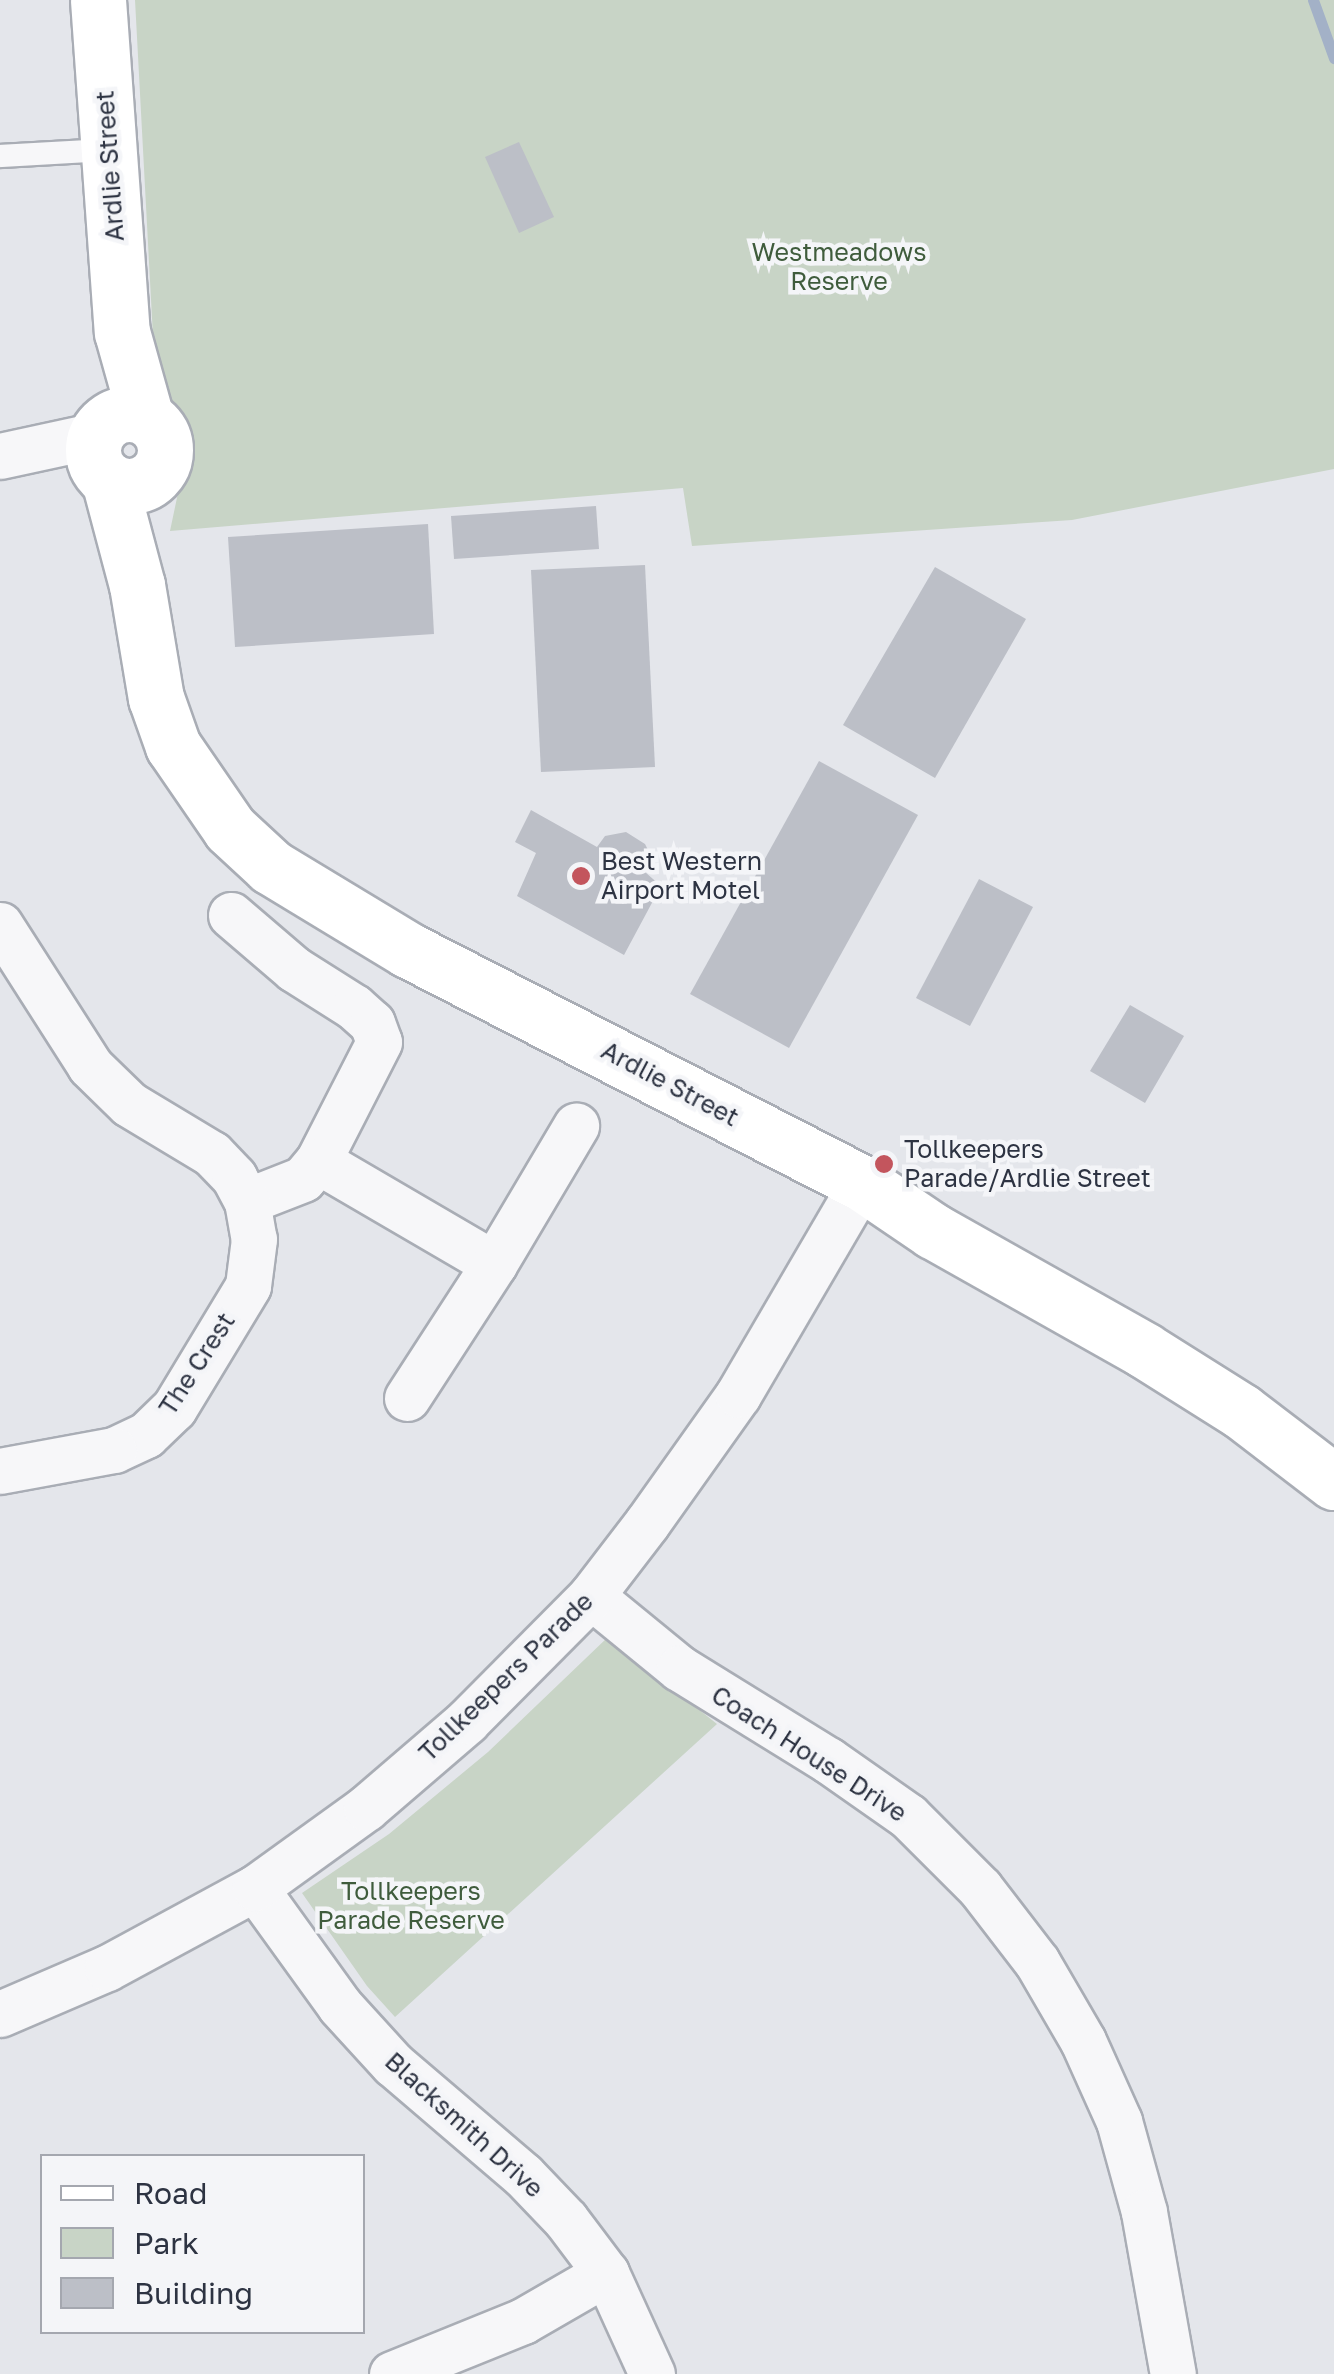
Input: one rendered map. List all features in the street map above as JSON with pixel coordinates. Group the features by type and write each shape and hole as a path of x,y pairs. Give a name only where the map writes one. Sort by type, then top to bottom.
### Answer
{"street":[{"name":"Ardlie Street","path":"98,0 122,332 119,450 146,651 173,746 230,830 271,867 408,950 862,1183 932,1231 1144,1350 1242,1411 1334,1482"},
{"path":"5,456 119,450"},
{"path":"231,915 294,969 354,1006 378,1032 377,1051 318,1160 303,1178 247,1201"},
{"name":"The Crest","path":"0,925 90,1066 130,1104 212,1154 234,1177 247,1201 254,1239 248,1286 174,1408 146,1434 114,1450 0,1471"},
{"path":"406,1398 494,1264 576,1126"},
{"path":"318,1160 494,1264"},
{"name":"Tollkeepers Parade","path":"0,2014 107,1968 255,1888 366,1808 452,1734 591,1596 738,1395 862,1183"},
{"name":"Coach House Drive","path":"591,1596 679,1668 828,1760 908,1816 980,1888 1038,1962 1083,2040 1119,2122 1144,2212 1173,2374"},
{"name":"Blacksmith Drive","path":"255,1888 340,2006 393,2064 523,2175 566,2220 606,2273 652,2374"},
{"path":"392,2374 523,2321 606,2273"}],"lane":[{"path":"0,156 108,150"}],"green space":[{"name":"Westmeadows Reserve","path":"135,0 1334,0 1334,469 1072,520 692,546 683,488 170,531 186,455 176,417 156,393"},
{"name":"Tollkeepers Parade Reserve","path":"608,1637 717,1724 395,2017 367,1986 302,1893 389,1834 488,1752"}],"building":[{"path":"519,142 554,217 519,233 485,157"},
{"path":"596,506 599,549 454,559 451,516"},
{"path":"428,524 434,634 235,647 228,537"},
{"path":"645,565 655,767 541,772 531,570"},
{"path":"935,567 1026,619 935,778 843,725"},
{"path":"819,761 918,815 789,1048 690,994"},
{"path":"531,810 597,847 605,836 626,832 645,844 653,860 645,872 661,886 624,955 517,896 536,853 515,842"},
{"path":"979,879 1033,907 970,1026 916,998"},
{"path":"1130,1005 1184,1036 1145,1103 1090,1071"}],"waterway":[{"path":"1313,0 1334,58"}],"place":[{"name":"Best Western Airport Motel","path":"581,876"},
{"name":"Tollkeepers Parade/Ardlie Street","path":"884,1164"}]}
